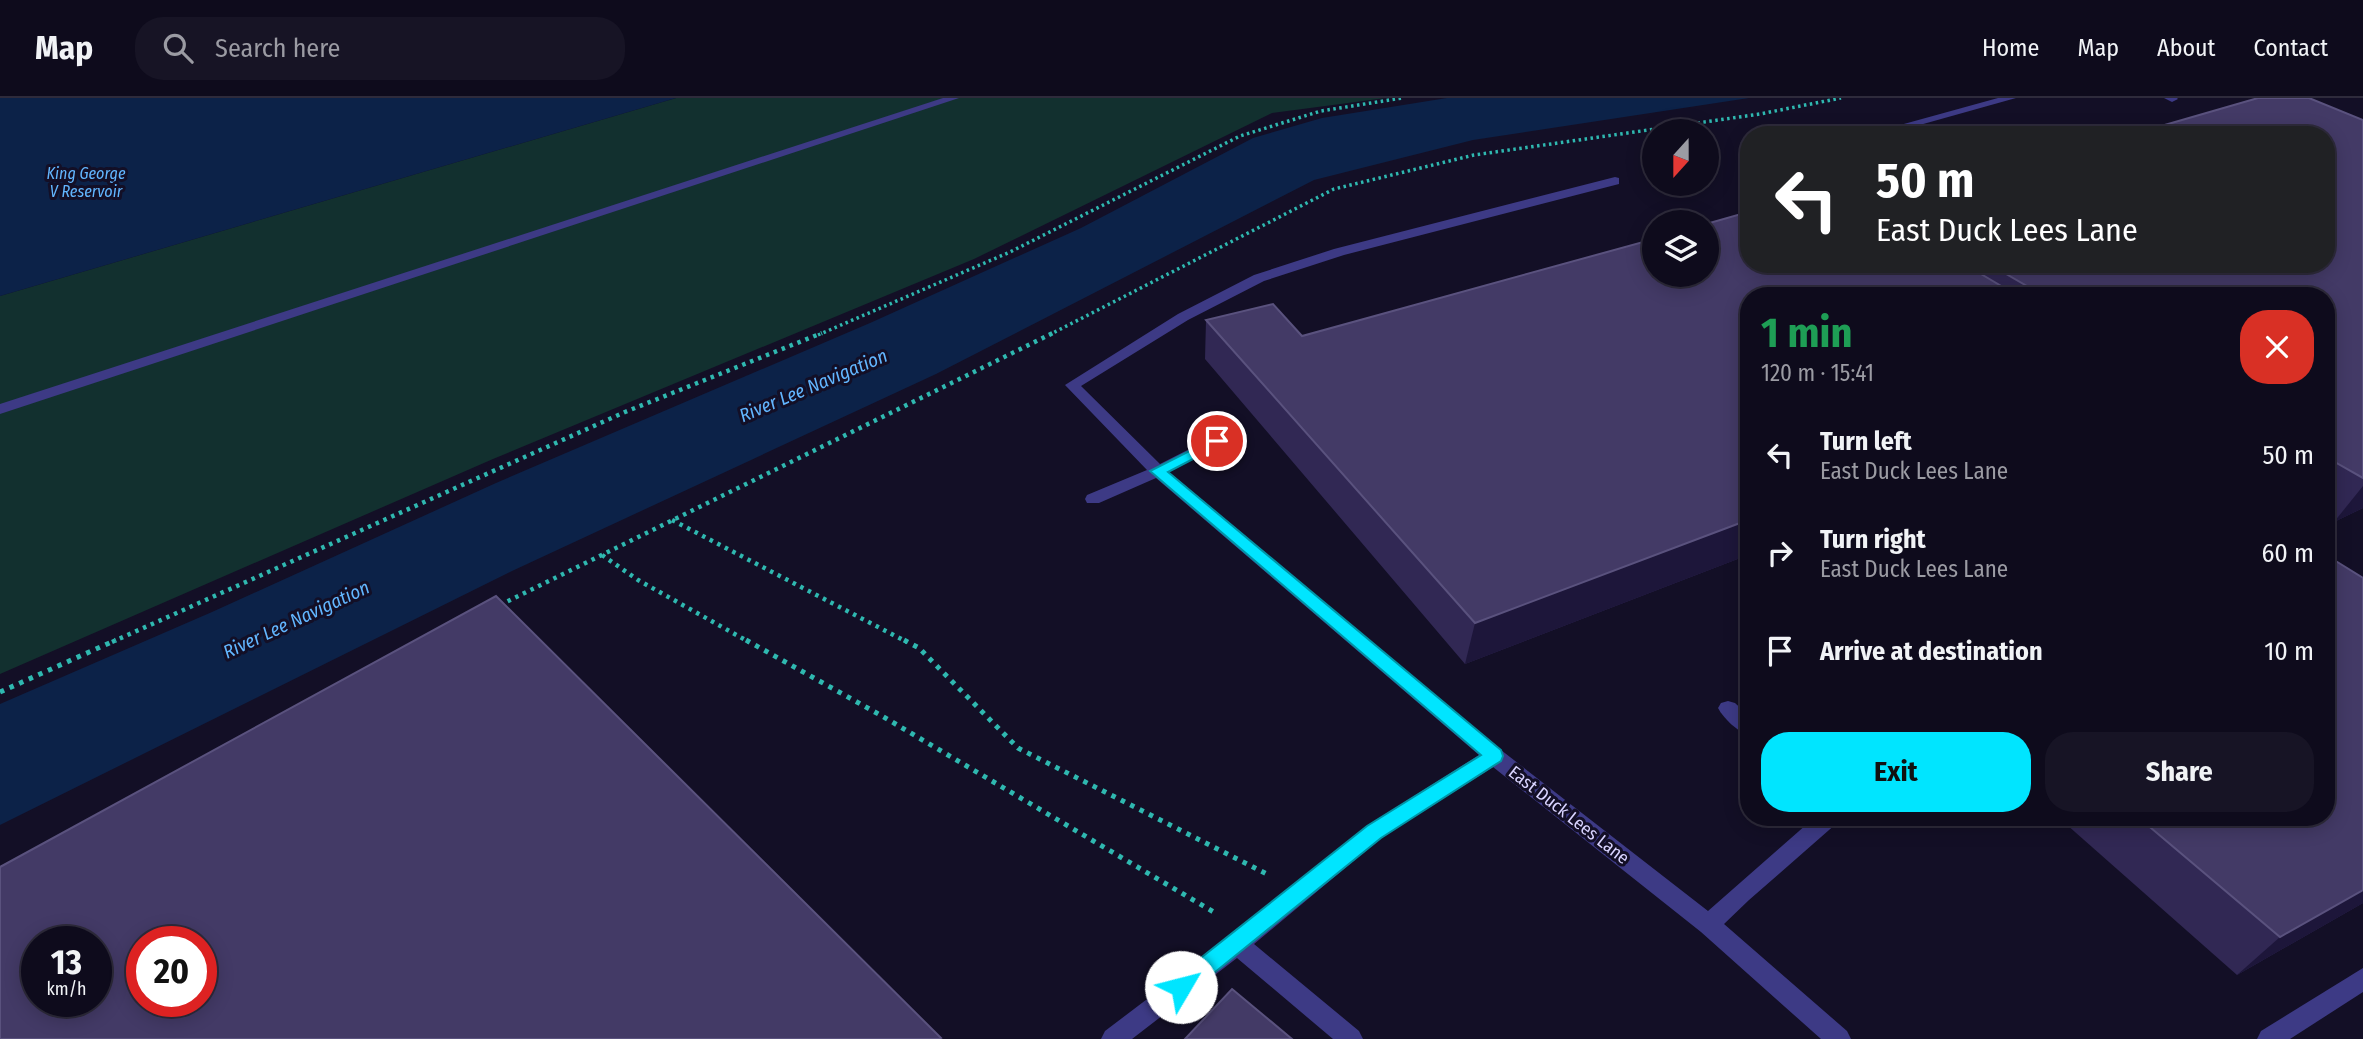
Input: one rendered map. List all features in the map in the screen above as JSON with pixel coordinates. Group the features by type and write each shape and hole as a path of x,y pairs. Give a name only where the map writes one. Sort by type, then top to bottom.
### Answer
{"street":[{"path":"0,409 954,98"},
{"path":"1904,126 2011,98"},
{"name":"East Duck Lees Lane","path":"1615,181 1339,252 1259,278 1183,317 1072,385 1158,471 1494,756 1709,925 1839,1039"},
{"path":"1093,499 1158,471 1217,441"},
{"path":"1728,708 1740,719"},
{"path":"1113,1039 1244,939 1374,832 1494,756"},
{"path":"1709,925 1741,893 1819,826"},
{"path":"1244,939 1351,1039"},
{"path":"2269,1039 2363,979"}],"path":[{"path":"0,692 625,412 835,328 1010,252 1240,136 1321,111 1402,98"},
{"path":"671,520 919,648 1018,748 1302,891"},
{"path":"601,554 638,580 882,716 1244,939"},
{"path":"490,610 568,570"}],"green space":[{"path":"676,98 1386,98 1272,113 974,259 493,459 0,674 0,296"}],"water":[{"name":"King George V Reservoir","path":"0,98 676,98 0,296"},
{"name":"River Lee Navigation","path":"1447,98 1749,98 1473,140 1314,180 936,374 512,571 0,825 0,704 212,612 496,483 870,323 1081,228 1253,138 1322,118"}],"building":[{"path":"2258,98 2309,98 2363,120 2363,478 2335,462 2335,287 2029,287 2004,273 2335,273 2335,126 2161,126"},
{"path":"1740,214 1740,273 1979,273 2003,287 1740,287 1740,523 1475,623 1206,320 1273,304 1302,336 1642,242 1642,287 1719,287 1719,220"},
{"path":"2335,561 2363,578 2363,890 2280,937 2149,826 2335,826"},
{"path":"496,596 941,1038 939,1039 0,1039 0,867"},
{"path":"1232,989 1292,1039 1185,1039"}],"route":[{"path":"1181,987 1374,832 1494,756 1158,471 1217,441"}]}
